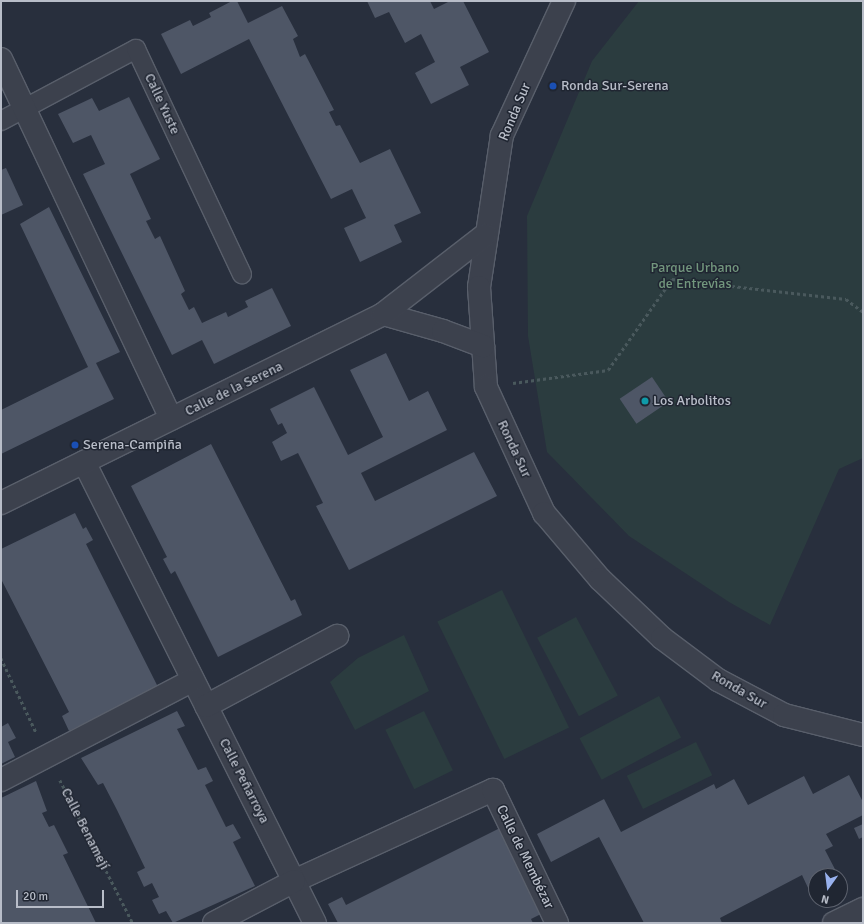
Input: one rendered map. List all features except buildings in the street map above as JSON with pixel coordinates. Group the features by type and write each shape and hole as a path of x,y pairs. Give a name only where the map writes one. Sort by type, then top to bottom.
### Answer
{"street":[{"name":"Ronda Sur","path":"564,1 502,135 485,235 479,287 486,387 544,513 600,579 662,638 718,680 784,715 863,735"},
{"path":"1,59 171,420"},
{"name":"Calle de la Serena","path":"1,503 383,314 485,235"},
{"path":"383,314 443,331 483,346"},
{"path":"1,780 48,757 193,680 84,462"},
{"path":"206,706 337,636"},
{"name":"Calle Peñarroya","path":"193,680 315,923"},
{"name":"Calle de Membézar","path":"294,882 493,790 557,923"},
{"path":"214,923 294,882"},
{"path":"834,923 863,909"}],"lane":[{"name":"Calle Yuste","path":"25,109 136,48 242,274"},
{"path":"1,121 25,109"}],"path":[{"path":"486,387 608,370 672,279 846,299 863,312"},
{"path":"1,658 48,757"},
{"name":"Calle Benamejí","path":"48,757 133,923"}],"green space":[{"name":"Parque Urbano de Entrevías","path":"639,1 863,1 863,458 839,469 770,625 729,602 629,536 547,452 528,336 527,216 592,61"},
{"path":"502,590 569,728 504,759 437,622"},
{"path":"576,617 618,696 579,716 537,638"},
{"path":"404,635 429,691 355,730 330,682 358,658"},
{"path":"659,696 681,737 602,780 580,738"},
{"path":"424,711 453,770 414,789 385,730"},
{"path":"696,742 712,775 643,809 627,776"}],"place":[{"name":"Ronda Sur-Serena","path":"553,86"},
{"name":"Los Arbolitos","path":"645,401"},
{"name":"Serena-Campiña","path":"75,445"}]}
